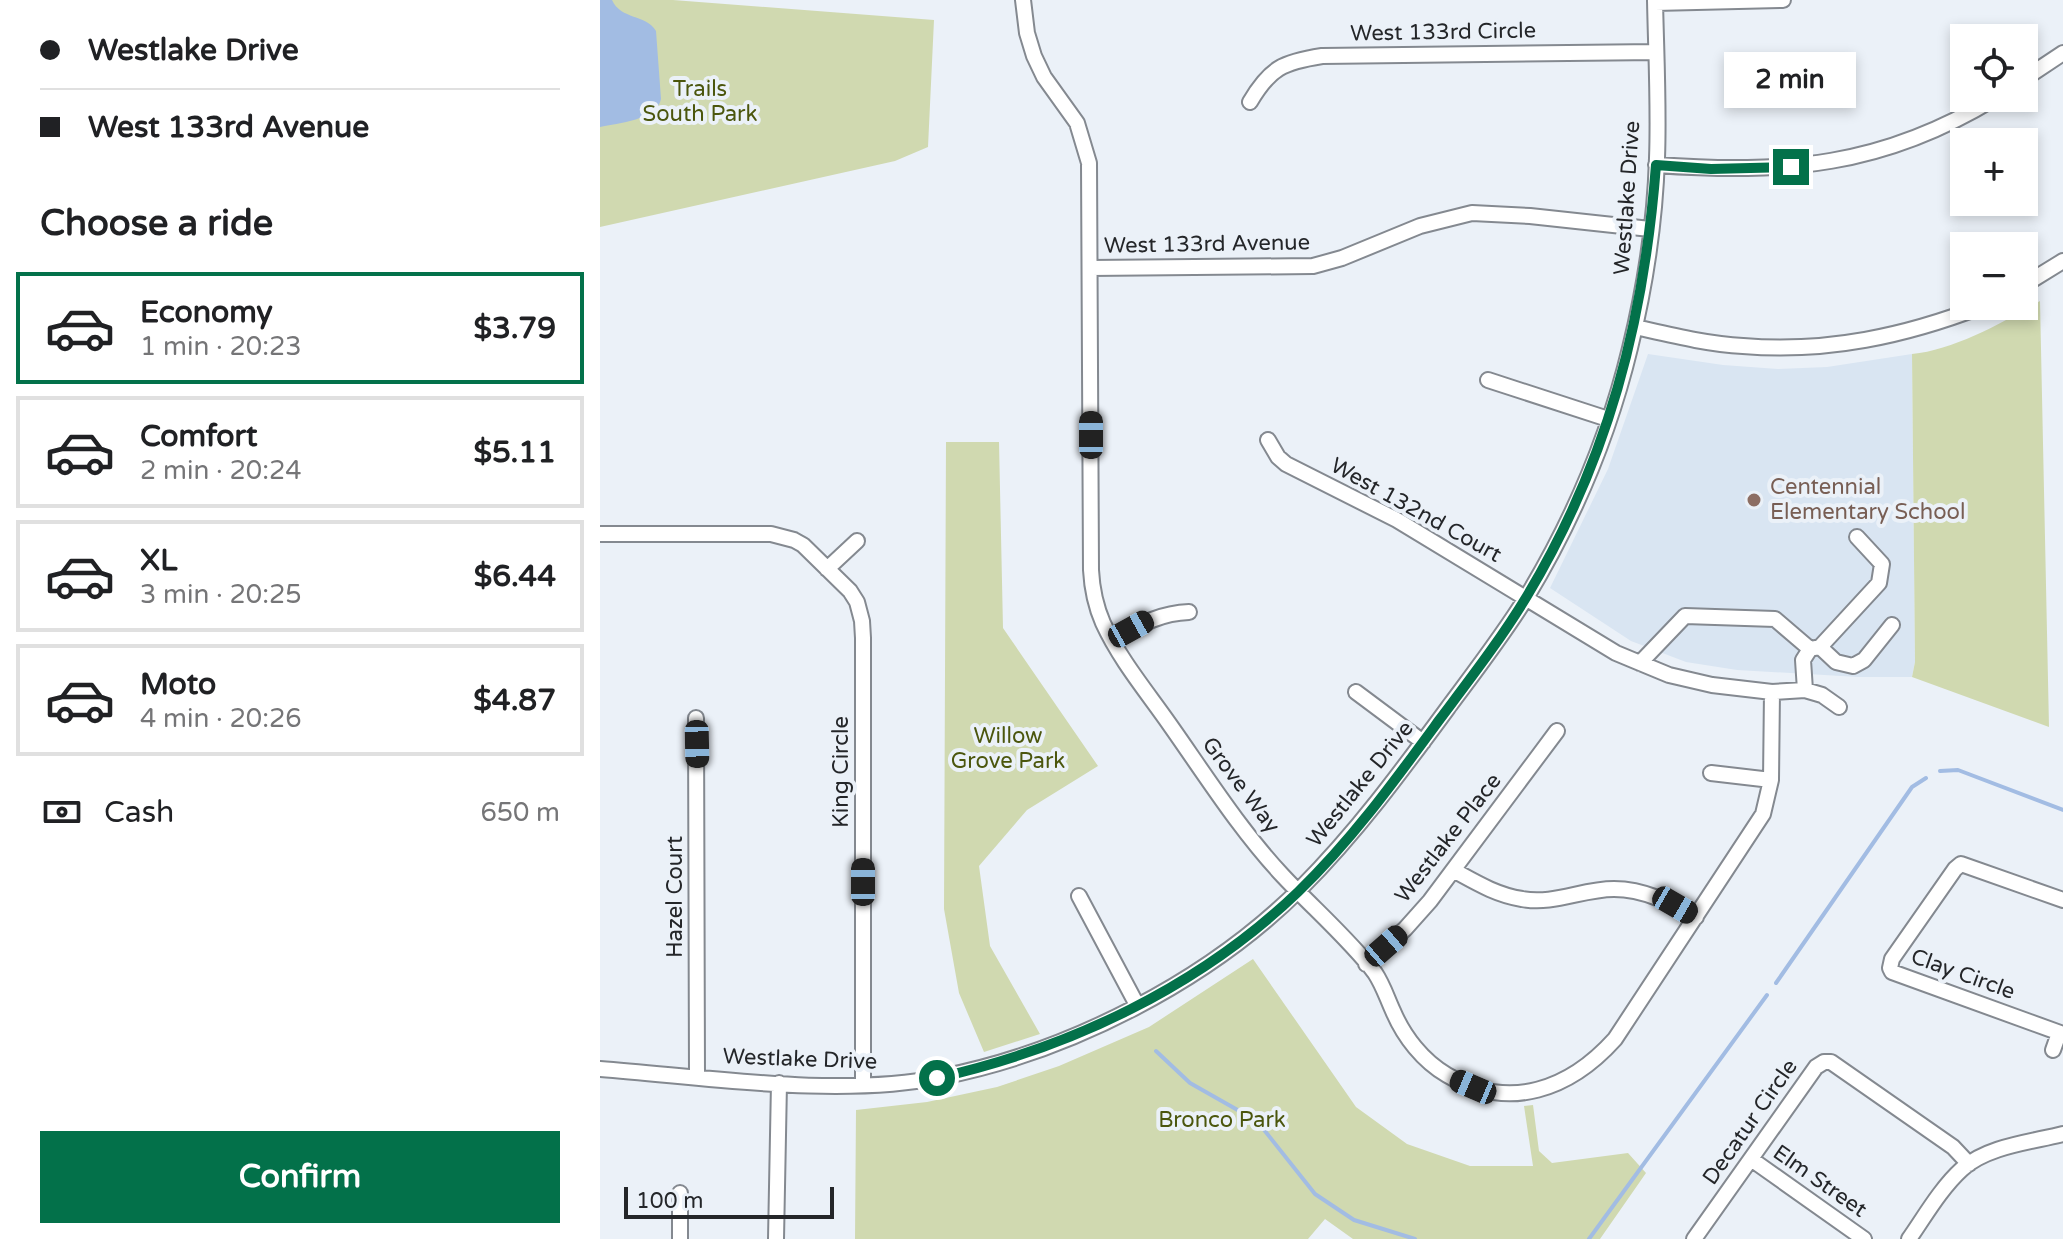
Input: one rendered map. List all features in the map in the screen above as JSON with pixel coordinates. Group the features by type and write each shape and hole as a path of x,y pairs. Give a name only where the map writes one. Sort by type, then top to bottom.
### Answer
{"street":[{"name":"Grove Way","path":"1023,0 1027,33 1034,56 1044,77 1077,123 1090,169 1091,570 1095,600 1112,640 1227,806 1298,891 1366,964 1385,991 1402,1031 1429,1062 1448,1076 1473,1087 1509,1092 1534,1091 1574,1077 1596,1061 1615,1039 1763,814 1771,780 1772,692"},
{"path":"1655,2 1783,0"},
{"name":"Westlake Drive","path":"600,1069 779,1083 863,1084 937,1078 993,1065 1070,1037 1137,1005 1215,959 1298,891 1365,819 1526,598 1578,498 1608,419 1635,327 1656,165 1655,2"},
{"name":"West 133rd Circle","path":"1250,102 1270,74 1303,59 1322,56 1656,52"},
{"path":"2038,70 2063,53"},
{"path":"1656,165 1738,169 1833,162 1917,138 1971,112"},
{"name":"West 133rd Avenue","path":"1090,268 1313,266 1342,258 1420,226 1472,213 1650,229"},
{"path":"2038,276 2063,261"},
{"path":"1635,327 1698,341 1741,346 1820,346 1894,335 1950,317"},
{"path":"1488,380 1608,419"},
{"name":"West 132nd Court","path":"1268,440 1286,464 1397,520 1616,653 1687,680 1772,692"},
{"name":"King Circle","path":"600,534 771,534 794,540 850,591 857,602 862,621 863,1084"},
{"path":"1805,690 1803,660 1879,583 1882,564 1857,537"},
{"path":"827,569 857,541"},
{"path":"1112,640 1150,619 1189,612"},
{"path":"1640,663 1685,616 1775,619 1836,662 1853,666 1864,660 1892,625"},
{"path":"1772,692 1805,690 1822,695 1839,707"},
{"path":"1356,692 1423,742"},
{"name":"Hazel Court","path":"696,718 697,1076"},
{"name":"Westlake Place","path":"1366,964 1405,929 1557,731"},
{"path":"1711,773 1771,780"},
{"name":"Clay Circle","path":"2061,1034 1892,972 1890,968 1892,959 1961,864 2063,900"},
{"path":"1453,870 1492,891 1523,900 1564,899 1614,889 1653,896 1696,917"},
{"path":"1079,896 1137,1005"},
{"path":"2053,1050 2061,1034"},
{"name":"Decatur Circle","path":"1694,1239 1816,1067 1827,1061 1953,1147 1969,1164"},
{"path":"776,1239 779,1083"},
{"path":"1909,1239 1939,1196 1969,1164 2007,1148 2063,1134"},
{"name":"Elm Street","path":"1751,1159 1864,1239"},
{"path":"680,1193 680,1239"}],"shaded area":[{"name":"Centennial Elementary School","path":"1648,354 1778,369 1827,367 1912,354 1915,662 1912,677 1737,670 1686,662 1631,641 1550,588 1608,469"}],"green space":[{"name":"Trails South Park","path":"600,0 673,0 934,20 928,147 895,161 600,227"},
{"path":"2038,302 2049,727 1912,677 1915,662 1912,354 1945,347 2006,320 2038,320"},
{"name":"Willow Grove Park","path":"946,442 999,442 1003,628 1098,766 1027,810 979,866 990,946 1040,1034 984,1052 959,993 944,909"},
{"name":"Bronco Park","path":"1253,959 1356,1107 1407,1144 1470,1166 1533,1166 1524,1106 1533,1105 1539,1151 1552,1163 1628,1153 1646,1173 1600,1239 1353,1239 1325,1219 1308,1239 855,1239 856,1110 927,1102 997,1087 1059,1066 1149,1027"}],"water":[{"path":"600,0 612,0 621,11 646,22 656,31 661,99 658,106 645,116 600,127"}],"waterway":[{"path":"1940,771 1958,770 2063,810"},
{"path":"1776,983 1912,787 1926,778"},
{"path":"1589,1239 1767,995"},
{"path":"1156,1051 1190,1083 1257,1121 1315,1194 1354,1220 1415,1239"}],"place":[{"name":"Centennial Elementary School","path":"1754,500"}],"route":[{"path":"937,1078 982,1068 1070,1037 1181,981 1269,917 1334,854 1381,799 1491,650 1526,598 1578,498 1600,444 1630,350 1641,301 1656,165 1711,169 1791,167"}]}
